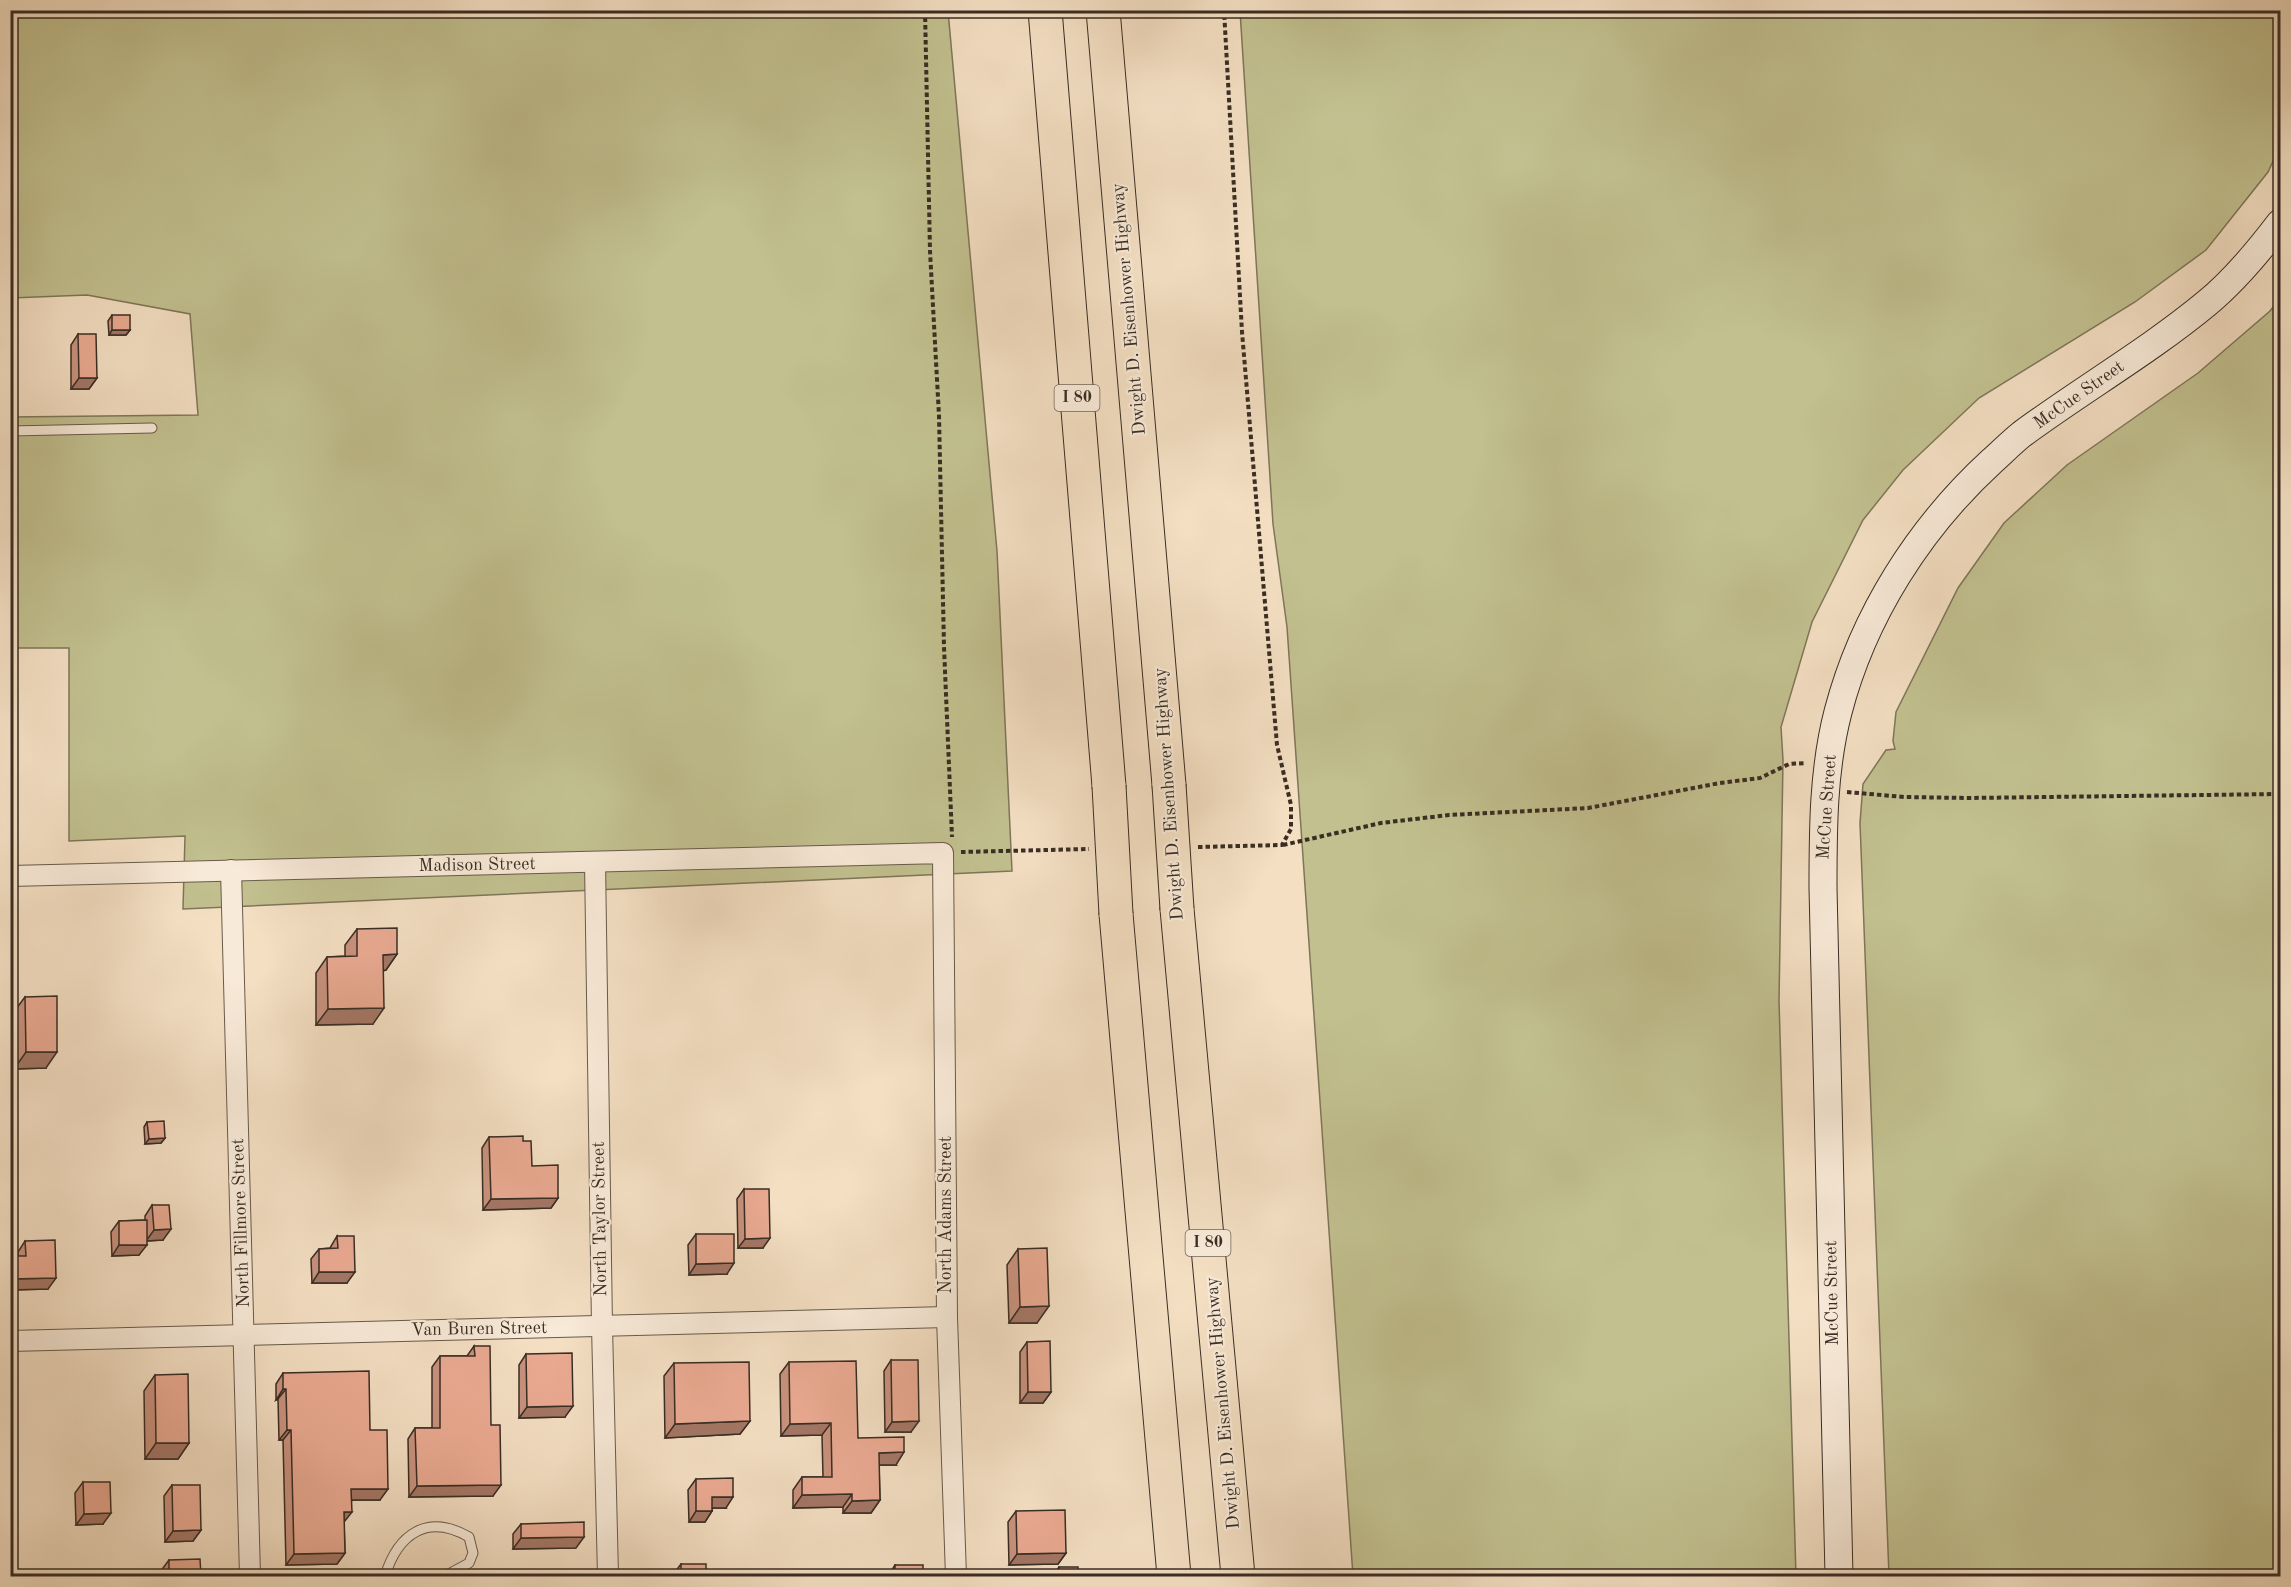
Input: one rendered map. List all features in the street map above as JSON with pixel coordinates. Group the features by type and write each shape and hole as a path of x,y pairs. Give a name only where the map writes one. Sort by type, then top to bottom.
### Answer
{"highway":[{"name":"I 80","path":"1045,10 1109,786 1116,914 1174,1576"},
{"name":"Dwight D. Eisenhower Highway","path":"1103,10 1169,786 1177,909 1238,1576"}],"main road":[{"name":"McCue Street","path":"1839,1576 1823,816 1829,760 1838,714 1851,671 1872,620 1901,569 1936,521 1975,478 2020,435 2161,338 2208,302 2246,266 2280,224"}],"street":[{"name":"Madison Street","path":"10,876 948,853"},
{"name":"North Adams Street","path":"948,853 947,1317 956,1576"},
{"name":"North Taylor Street","path":"595,862 608,1576"},
{"name":"North Fillmore Street","path":"231,870 250,1576"},
{"name":"Van Buren Street","path":"10,1341 947,1317"}],"lane":[{"path":"10,432 152,428"},
{"path":"385,1576 391,1557 412,1533 434,1528 453,1528 469,1538 473,1553 469,1563 445,1576"}],"path":[{"path":"926,10 930,251 939,416 948,853 1098,849"},
{"path":"1224,10 1242,332 1277,745 1291,805 1291,829 1282,845"},
{"path":"1190,847 1282,845 1404,820 1449,815 1588,808 1720,783 1760,778 1789,764 1829,760"},
{"path":"1826,790 1904,797 1968,798 2280,794"}],"shaded area":[{"path":"11,11 948,11 997,551 1012,871 183,909 185,836 69,841 69,648 11,648 10,417 198,415 190,314 87,295 11,298"},
{"path":"1240,11 2280,11 2280,146 2268,172 2206,250 2135,302 1979,398 1903,470 1863,520 1812,622 1781,727 1783,760 1779,1001 1796,1576 1353,1576 1287,627 1273,524"},
{"path":"2280,298 2280,1576 1889,1576 1860,823 1863,784 1886,750 1895,749 1893,741 1896,712 1958,588 2004,523 2067,465 2198,373 2270,311"}],"building":[{"path":"112,315 130,315 130,330 112,330"},
{"path":"78,334 96,334 97,378 79,378"},
{"path":"10,341 12,341 12,361 10,361"},
{"path":"397,928 397,954 383,955 384,1008 328,1009 327,957 357,956 357,929"},
{"path":"57,996 57,1052 26,1052 25,997"},
{"path":"164,1121 165,1138 149,1139 147,1122"},
{"path":"523,1136 523,1141 531,1141 532,1166 558,1165 558,1198 491,1199 489,1137"},
{"path":"744,1189 769,1189 770,1238 745,1239"},
{"path":"152,1205 169,1205 171,1229 154,1230"},
{"path":"147,1220 147,1245 119,1245 119,1221"},
{"path":"696,1234 734,1234 734,1263 696,1264"},
{"path":"337,1236 354,1236 355,1272 319,1272 319,1249 338,1248"},
{"path":"55,1240 56,1278 10,1279 10,1256 26,1256 25,1241"},
{"path":"1047,1248 1049,1306 1020,1307 1018,1249"},
{"path":"1050,1341 1051,1392 1028,1392 1027,1342"},
{"path":"474,1346 490,1346 491,1425 500,1425 501,1485 417,1486 415,1428 440,1428 440,1356 475,1356"},
{"path":"572,1353 573,1406 527,1407 526,1354"},
{"path":"891,1360 918,1360 919,1421 892,1422"},
{"path":"856,1361 858,1438 904,1437 904,1452 879,1453 880,1500 852,1501 852,1494 802,1495 802,1477 832,1477 831,1423 790,1424 789,1362"},
{"path":"749,1362 750,1421 675,1424 674,1363"},
{"path":"369,1371 370,1430 387,1430 388,1489 351,1489 352,1512 344,1512 345,1553 294,1554 291,1430 287,1430 286,1389 283,1389 283,1373"},
{"path":"188,1374 189,1443 156,1443 155,1375"},
{"path":"733,1478 733,1497 712,1497 712,1511 696,1511 696,1479"},
{"path":"83,1482 110,1482 111,1513 84,1514"},
{"path":"172,1485 200,1485 201,1530 173,1531"},
{"path":"1065,1510 1066,1553 1017,1554 1016,1511"},
{"path":"584,1522 584,1537 521,1538 521,1524"},
{"path":"200,1559 201,1576 169,1576 169,1560"},
{"path":"681,1564 706,1564 706,1576 681,1576"},
{"path":"895,1565 923,1565 923,1576 895,1576"},
{"path":"1059,1567 1078,1567 1078,1576 1059,1576"},
{"path":"571,1570 571,1576 536,1576 535,1571"}]}
